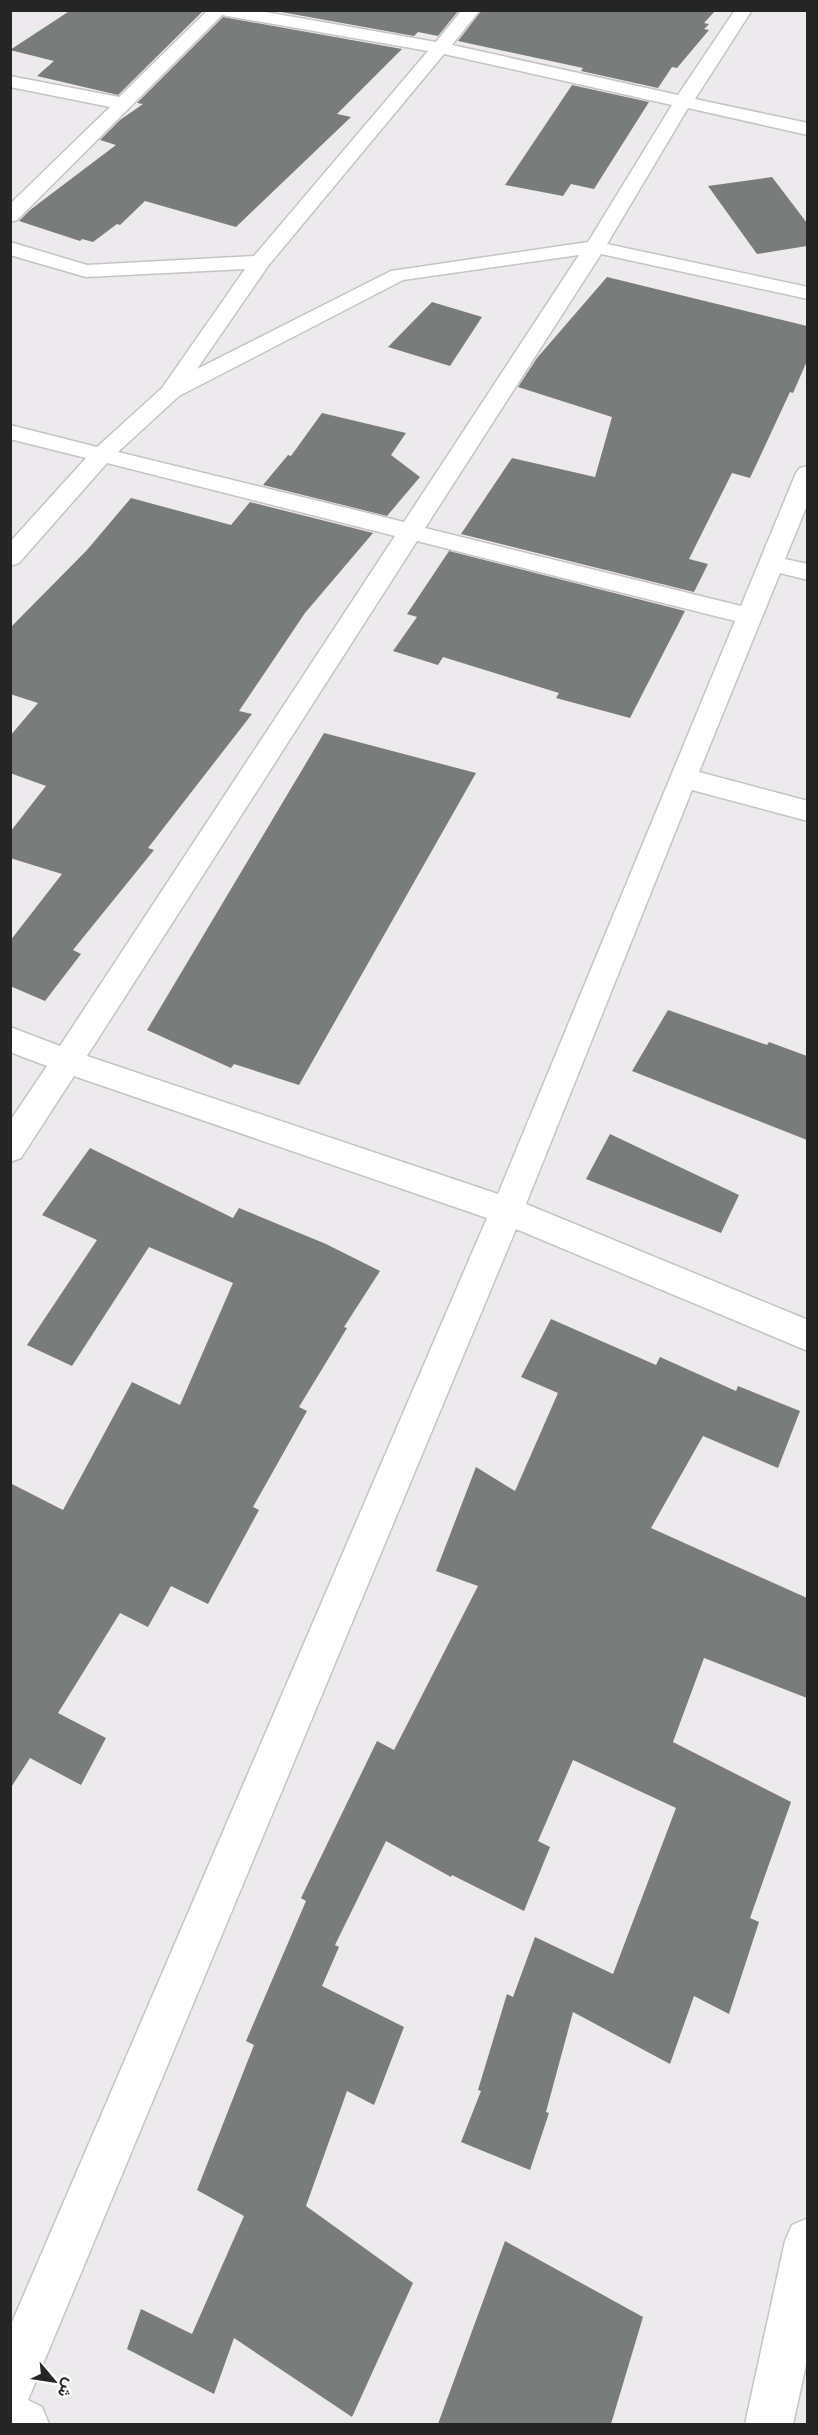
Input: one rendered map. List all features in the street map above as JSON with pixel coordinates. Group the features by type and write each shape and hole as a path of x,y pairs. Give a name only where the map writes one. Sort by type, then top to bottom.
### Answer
{"street":[{"path":"10,216 219,10 439,48 807,129"},
{"path":"10,558 102,454 170,393 260,262 472,10"},
{"path":"10,1149 595,247 683,102 744,10"},
{"path":"10,81 124,104"},
{"path":"170,393 398,275 595,247 807,293"},
{"path":"13,253 86,271 260,262"},
{"path":"10,432 749,616"},
{"path":"10,2385 507,1212 807,473"},
{"path":"771,563 807,572"},
{"path":"684,778 807,811"},
{"path":"10,1039 66,1061 507,1212 807,1336"},
{"path":"769,2424 807,2241"},
{"path":"10,2417 25,2424"}],"building":[{"path":"71,10 204,10 118,95 37,76 54,61 10,50"},
{"path":"270,10 459,10 438,36 418,32 414,36"},
{"path":"482,10 716,10 704,23 709,24 704,29 709,30 677,68 672,67 658,88 581,71 583,68 458,41"},
{"path":"223,17 402,49 337,114 351,117 236,227 145,201 120,225 117,224 93,242 82,239 80,241 19,221 30,210 116,145 100,140 120,120 143,104 137,103"},
{"path":"572,85 649,102 594,189 571,184 563,196 505,185"},
{"path":"772,177 807,223 807,246 757,254 708,186"},
{"path":"607,277 807,326 807,361 750,478 732,473 689,559 708,564 694,592 461,534 512,458 595,477 612,417 518,387 537,358"},
{"path":"432,302 482,317 450,366 388,347"},
{"path":"322,413 406,433 391,455 420,477 387,516 263,485 288,455 291,456"},
{"path":"131,498 231,525 250,502 373,533 305,613 239,711 252,714 148,848 154,850 73,950 81,954 45,1001 10,986 10,941 62,874 10,858 10,832 46,786 10,773 10,736 38,703 10,694 10,628 87,550"},
{"path":"449,551 685,611 630,718 556,698 559,693 443,657 438,665 393,651 417,617 407,614"},
{"path":"324,733 476,773 299,1085 234,1064 231,1068 147,1030"},
{"path":"668,1010 767,1045 769,1042 807,1056 807,1140 632,1071"},
{"path":"610,1134 739,1195 721,1233 586,1179"},
{"path":"90,1148 233,1218 239,1208 326,1244 380,1271 344,1327 347,1328 299,1407 307,1411 253,1507 259,1510 208,1604 171,1586 148,1627 120,1613 58,1713 106,1738 81,1785 30,1758 10,1789 10,1483 63,1510 132,1382 180,1405 233,1283 149,1247 72,1366 27,1345 97,1240 42,1215"},
{"path":"551,1319 656,1365 660,1357 736,1391 738,1386 800,1411 778,1468 703,1436 651,1528 807,1598 807,1698 704,1658 673,1742 791,1802 750,1918 759,1922 729,2014 694,1996 670,2064 573,2012 546,2112 549,2113 530,2170 461,2142 481,2091 478,2090 507,1994 513,1997 535,1937 613,1974 676,1808 573,1760 538,1841 550,1847 524,1911 452,1875 451,1877 386,1841 335,1945 339,1947 322,1986 404,2027 374,2105 347,2091 306,2206 413,2283 352,2417 234,2338 214,2394 127,2349 141,2309 192,2334 244,2216 197,2190 254,2045 246,2041 306,1901 301,1898 377,1741 394,1750 478,1586 436,1571 476,1467 515,1491 558,1393 521,1377"},
{"path":"505,2241 643,2317 611,2424 438,2424"}]}
